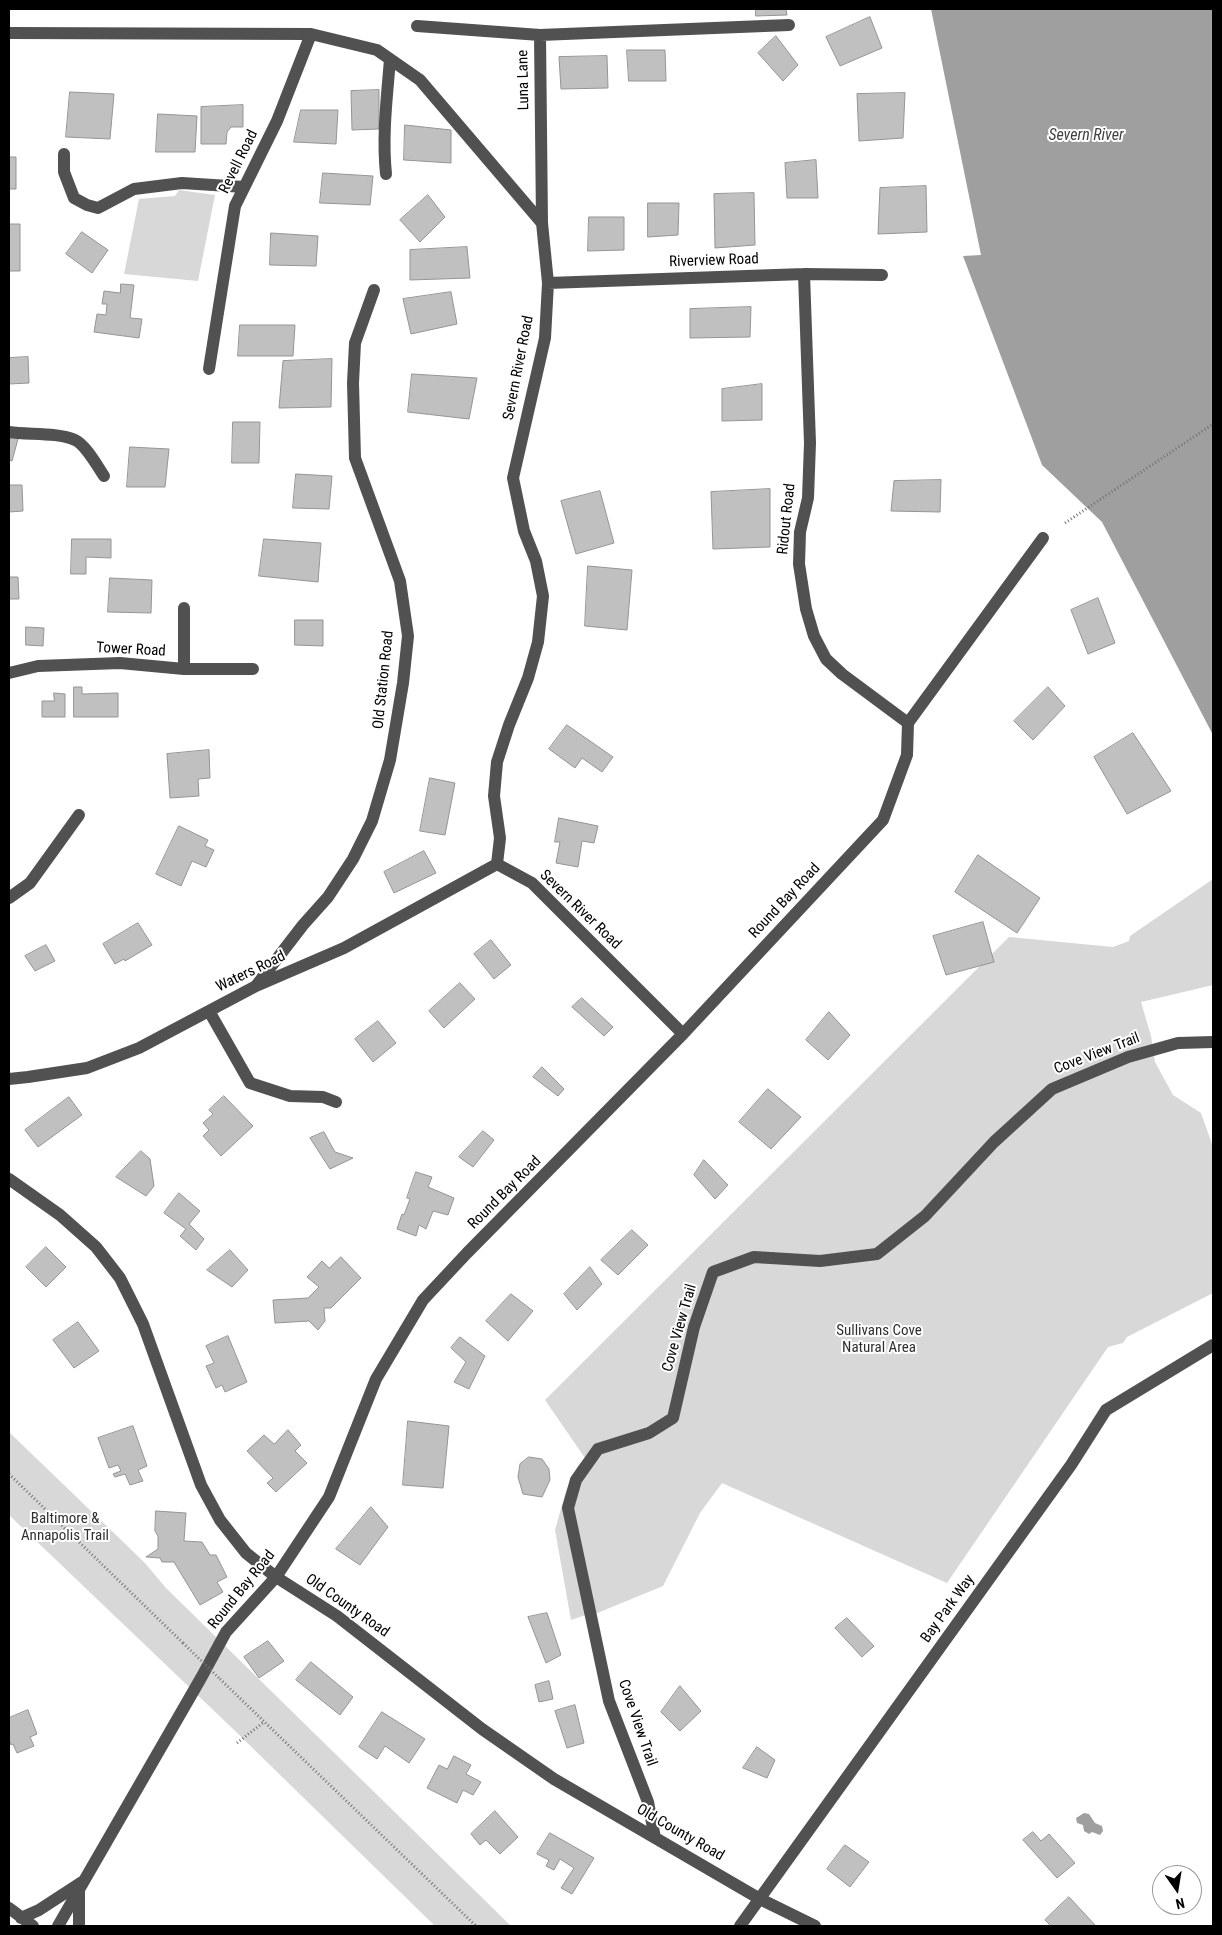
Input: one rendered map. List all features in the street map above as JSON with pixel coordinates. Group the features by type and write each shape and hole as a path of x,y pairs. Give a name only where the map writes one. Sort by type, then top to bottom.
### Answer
{"street":[{"name":"Luna Lane","path":"542,223 540,35 789,25"},
{"path":"417,26 540,35"},
{"path":"9,33 311,34 378,50 420,80 542,223"},
{"name":"Revell Road","path":"209,369 235,206 277,121 311,34"},
{"path":"386,174 384,126 390,59"},
{"path":"64,154 64,172 74,198 98,208 134,189 182,183 244,187"},
{"name":"Severn River Road","path":"542,223 548,284 545,338 513,478 524,531 536,561 543,596 538,642 528,678 509,725 497,762 494,796 500,838 498,864 532,883 683,1034"},
{"name":"Riverview Road","path":"548,284 804,274 882,275"},
{"name":"Ridout Road","path":"804,274 810,443 808,498 800,532 799,564 806,609 814,636 826,659 842,674 908,723"},
{"name":"Old Station Road","path":"256,986 303,925 328,897 353,859 372,821 390,760 408,636 400,581 355,458 353,383 355,343 374,290"},
{"path":"9,432 29,435 51,435 76,440 104,476"},
{"path":"908,723 1043,538"},
{"path":"184,608 184,669"},
{"name":"Tower Road","path":"9,673 38,666 120,663 184,669 253,669"},
{"name":"Round Bay Road","path":"58,1926 226,1632 276,1577 329,1497 376,1378 423,1300 683,1034 883,820 907,755 908,723"},
{"path":"9,898 30,883 79,815"},
{"name":"Waters Road","path":"9,1078 28,1078 87,1068 139,1048 256,986 344,948 498,864"},
{"path":"209,1011 250,1083 290,1096 323,1097 336,1102"},
{"name":"Cove View Trail","path":"655,1838 648,1802 609,1701 568,1508 576,1480 598,1449 649,1433 673,1418 694,1327 713,1272 754,1257 820,1261 877,1254 925,1216 994,1142 1052,1089 1128,1057 1178,1043 1213,1042"},
{"name":"Old County Road","path":"9,1179 60,1215 96,1247 120,1278 143,1324 201,1485 220,1520 246,1553 276,1577 337,1616 482,1729 554,1779 760,1899 815,1926"},
{"name":"Bay Park Way","path":"740,1926 1071,1465 1106,1410 1213,1345"},
{"path":"21,1918 39,1910 82,1885"},
{"path":"78,1926 82,1885"},
{"path":"9,1908 33,1926"}],"path":[{"path":"1065,523 1213,424"},
{"path":"9,1474 476,1926"},
{"path":"237,1743 264,1722"}],"green space":[{"path":"179,190 215,195 198,281 124,274 139,199 175,196"},
{"name":"Sullivans Cove Natural Area","path":"1213,879 1213,985 1141,1002 1151,1036 1155,1062 1173,1095 1201,1113 1213,1147 1213,1293 1127,1337 1123,1343 1108,1347 947,1583 722,1483 700,1513 663,1586 595,1614 594,1612 571,1620 555,1530 566,1491 577,1467 585,1458 545,1400 1009,937 1113,947 1129,941 1130,936"},
{"name":"Baltimore & Annapolis Trail","path":"9,1432 145,1563 166,1588 511,1926 435,1926 232,1728 9,1515"}],"water":[{"name":"Severn River","path":"931,9 1213,9 1213,735 1102,522 1042,465 963,256 981,255"},
{"path":"1084,1813 1089,1814 1095,1823 1102,1826 1103,1831 1100,1835 1092,1832 1089,1834 1084,1831 1083,1825 1077,1823 1076,1818"}],"building":[{"path":"756,9 786,9 787,15 756,16"},
{"path":"870,17 882,48 840,66 826,37"},
{"path":"776,36 798,65 783,81 758,53"},
{"path":"627,50 665,50 666,81 629,81"},
{"path":"607,56 608,88 561,89 559,57"},
{"path":"379,90 379,129 352,130 351,91"},
{"path":"70,92 114,94 110,139 66,137"},
{"path":"905,93 903,138 859,141 857,94"},
{"path":"243,105 243,127 231,127 227,132 226,144 201,144 201,107"},
{"path":"301,110 338,110 336,144 294,142"},
{"path":"158,114 197,116 195,152 156,152"},
{"path":"405,125 451,130 451,163 404,160"},
{"path":"9,157 16,157 16,189 9,189"},
{"path":"816,160 818,198 787,198 785,163"},
{"path":"323,173 373,176 370,205 320,203"},
{"path":"926,186 927,232 878,234 880,188"},
{"path":"754,193 755,245 715,248 714,194"},
{"path":"428,195 445,217 420,242 400,220"},
{"path":"648,203 679,203 678,235 648,237"},
{"path":"589,217 624,217 624,250 588,251"},
{"path":"9,224 20,224 20,271 9,271"},
{"path":"82,232 108,250 92,273 66,254"},
{"path":"271,233 318,236 316,266 270,265"},
{"path":"467,247 470,278 410,280 410,250"},
{"path":"121,284 134,285 130,318 142,319 139,338 94,332 97,314 106,315 107,304 102,304 104,291 120,293"},
{"path":"451,292 457,324 411,334 403,299"},
{"path":"751,307 750,337 690,338 690,309"},
{"path":"240,325 295,325 293,356 238,356"},
{"path":"28,357 29,383 9,384 9,358"},
{"path":"332,359 331,407 279,408 283,361"},
{"path":"412,374 477,378 469,419 408,412"},
{"path":"762,384 762,420 722,421 722,389"},
{"path":"233,422 260,422 259,463 232,463"},
{"path":"9,436 18,439 12,461 9,460"},
{"path":"130,447 169,449 165,487 127,487"},
{"path":"296,474 332,476 329,509 293,508"},
{"path":"941,480 940,512 891,511 894,481"},
{"path":"9,485 22,485 23,511 9,512"},
{"path":"770,489 770,547 713,549 711,492"},
{"path":"600,491 614,543 576,554 561,501"},
{"path":"72,539 111,539 111,558 86,557 86,574 71,574"},
{"path":"264,539 321,543 318,582 259,576"},
{"path":"588,566 632,570 627,630 585,626"},
{"path":"9,577 18,577 19,599 9,599"},
{"path":"110,578 152,580 151,613 108,612"},
{"path":"1098,598 1115,643 1088,654 1071,610"},
{"path":"295,620 323,620 323,646 295,645"},
{"path":"26,627 44,628 43,646 26,645"},
{"path":"74,687 82,687 82,694 118,693 118,717 74,717"},
{"path":"1048,687 1065,706 1033,740 1014,721"},
{"path":"54,693 65,694 65,717 42,717 42,701 54,701"},
{"path":"567,725 613,757 602,772 582,758 575,768 549,749"},
{"path":"1133,733 1171,791 1127,814 1094,757"},
{"path":"209,750 210,778 198,779 199,796 170,798 167,754"},
{"path":"430,778 455,783 445,835 420,831"},
{"path":"559,818 598,826 594,843 582,841 578,867 556,863 560,842 555,842"},
{"path":"179,826 208,840 205,846 214,850 206,867 192,861 181,886 156,874"},
{"path":"424,851 436,873 394,893 384,872"},
{"path":"978,855 1040,898 1017,933 955,892"},
{"path":"983,922 994,962 946,975 933,936"},
{"path":"138,923 152,945 125,961 124,959 115,964 103,944"},
{"path":"491,940 511,965 494,979 474,954"},
{"path":"46,945 55,961 35,971 25,956"},
{"path":"460,983 475,999 444,1028 429,1011"},
{"path":"582,998 613,1027 604,1036 572,1007"},
{"path":"829,1012 850,1035 828,1060 806,1040"},
{"path":"378,1021 396,1043 373,1062 355,1039"},
{"path":"542,1067 564,1089 558,1096 533,1077"},
{"path":"768,1089 801,1117 771,1149 739,1122"},
{"path":"224,1096 253,1126 221,1156 203,1136 209,1130 203,1123 213,1114 209,1110"},
{"path":"69,1097 82,1115 38,1147 25,1130"},
{"path":"483,1131 494,1140 473,1167 459,1157"},
{"path":"324,1132 335,1152 353,1158 330,1169 310,1138"},
{"path":"141,1151 150,1159 154,1186 146,1196 116,1177"},
{"path":"704,1160 728,1185 715,1199 694,1175"},
{"path":"416,1172 432,1177 428,1187 454,1198 448,1215 433,1211 426,1229 419,1225 416,1236 397,1229 410,1199 407,1198"},
{"path":"179,1193 200,1211 189,1224 204,1239 196,1250 180,1236 186,1229 164,1213"},
{"path":"632,1230 648,1245 618,1275 601,1260"},
{"path":"46,1247 66,1267 46,1287 26,1267"},
{"path":"230,1250 248,1270 232,1287 207,1270"},
{"path":"341,1257 361,1278 331,1308 324,1308 325,1321 318,1330 309,1321 275,1323 273,1300 308,1298 319,1287 307,1277 322,1261 329,1268"},
{"path":"590,1267 602,1284 577,1310 564,1294"},
{"path":"511,1294 533,1311 508,1341 486,1321"},
{"path":"78,1322 99,1351 74,1368 53,1340"},
{"path":"228,1336 247,1382 225,1392 222,1385 216,1388 206,1366 214,1363 206,1346"},
{"path":"460,1337 485,1356 469,1389 454,1382 466,1362 451,1348"},
{"path":"408,1421 449,1426 443,1488 403,1485"},
{"path":"133,1426 147,1466 138,1470 143,1481 130,1485 125,1474 115,1477 113,1474 121,1471 118,1465 109,1468 98,1438"},
{"path":"288,1430 301,1445 295,1451 307,1463 276,1492 267,1483 273,1478 247,1451 264,1435 274,1444"},
{"path":"529,1457 542,1459 549,1469 550,1480 542,1497 523,1494 518,1477 520,1464"},
{"path":"371,1507 388,1527 360,1565 336,1549"},
{"path":"156,1511 186,1513 184,1541 202,1542 210,1555 216,1555 227,1577 217,1582 223,1592 200,1605 174,1562 162,1562 160,1558 146,1557 158,1549 158,1536 155,1531"},
{"path":"547,1613 561,1655 546,1663 528,1617"},
{"path":"847,1618 874,1646 862,1657 835,1628"},
{"path":"268,1641 284,1661 259,1678 244,1657"},
{"path":"311,1662 353,1697 340,1715 296,1680"},
{"path":"549,1681 553,1699 539,1702 535,1685"},
{"path":"680,1686 701,1711 680,1731 661,1712"},
{"path":"575,1705 584,1743 567,1748 555,1711"},
{"path":"28,1710 37,1734 30,1737 34,1746 17,1753 9,1739 9,1718"},
{"path":"382,1712 425,1739 409,1763 385,1746 377,1759 359,1747"},
{"path":"757,1747 775,1760 767,1778 743,1768"},
{"path":"454,1756 471,1765 466,1774 481,1782 473,1795 463,1790 457,1803 427,1788 439,1765 447,1769"},
{"path":"495,1811 518,1837 500,1854 486,1840 480,1845 471,1834"},
{"path":"1033,1832 1041,1841 1049,1834 1075,1863 1057,1878 1023,1840"},
{"path":"550,1833 594,1858 572,1894 561,1888 574,1868 560,1859 554,1870 546,1866 549,1860 537,1854"},
{"path":"845,1845 869,1862 850,1887 827,1869"},
{"path":"1069,1897 1096,1926 1051,1926 1045,1920"}]}
